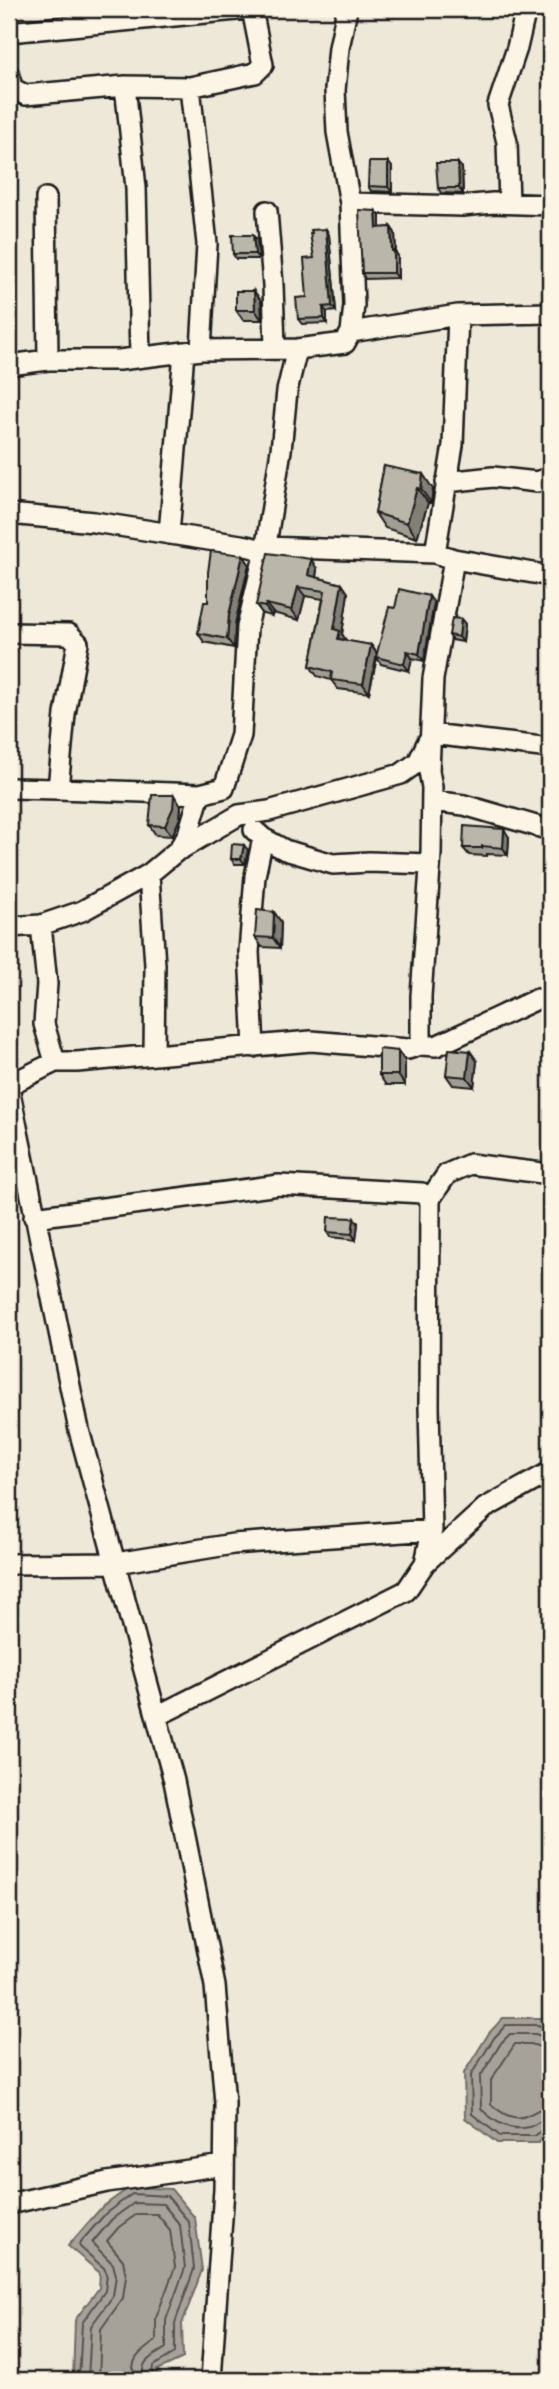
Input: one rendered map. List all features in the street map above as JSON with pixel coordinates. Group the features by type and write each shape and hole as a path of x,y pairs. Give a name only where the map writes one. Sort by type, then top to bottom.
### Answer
{"street":[{"path":"9,32 250,9 263,65 255,73 190,87 125,86 25,95 12,88 9,75"},
{"path":"9,365 48,360 119,360 192,351 297,349 345,343 351,332 354,305 350,202 337,132 335,90 339,48 347,9"},
{"path":"509,203 507,142 498,105 517,48 526,9"},
{"path":"125,86 136,188 140,357"},
{"path":"169,534 206,244 190,87"},
{"path":"46,198 48,360"},
{"path":"350,202 462,206 509,203 550,205"},
{"path":"267,211 275,348"},
{"path":"351,332 458,315 550,313"},
{"path":"421,1045 421,996 430,864 432,800 429,771 433,679 444,556 446,482 453,445 458,315"},
{"path":"9,788 200,794 224,788 238,747 247,626 265,549 281,450 287,391 297,349"},
{"path":"446,482 493,477 537,482 550,477"},
{"path":"9,514 94,522 265,549 444,556 550,576"},
{"path":"9,633 69,634 78,643 65,714 58,789"},
{"path":"431,734 550,748"},
{"path":"9,927 41,925 82,911 149,874 178,850 239,815 291,806 401,774 418,762 431,734"},
{"path":"178,850 188,834 200,794"},
{"path":"432,800 464,805 550,830"},
{"path":"239,815 263,838 307,858 333,864 430,864"},
{"path":"254,1047 249,952 255,876 263,838"},
{"path":"149,874 155,965 154,1055"},
{"path":"41,925 47,984 44,1024 55,1062"},
{"path":"211,2380 224,2189 225,2103 215,1986 174,1781 79,1430 9,1086 55,1062 311,1041 408,1049 421,1045 436,1046 537,999"},
{"path":"425,1563 432,1530 429,1407 430,1199 447,1174 470,1164 550,1174"},
{"path":"34,1217 279,1185 422,1194 430,1199"},
{"path":"157,1716 406,1591 425,1563 485,1508 550,1472"},
{"path":"9,1564 116,1563 233,1545 432,1530"},
{"path":"9,2204 107,2182 223,2165"}],"water":[{"path":"503,2018 541,2018 550,2025 550,2132 538,2143 497,2143 465,2118 464,2073 489,2033"},
{"path":"130,2187 171,2189 195,2218 202,2270 182,2324 183,2358 157,2370 166,2380 73,2380 75,2320 99,2288 100,2273 68,2246 101,2208"}],"building":[{"path":"369,162 388,162 388,187 368,186"},
{"path":"436,163 458,163 459,188 438,188"},
{"path":"359,210 376,211 377,228 391,227 394,273 362,273"},
{"path":"326,229 332,306 323,307 324,318 298,319 296,298 307,297 304,259 314,258 310,233 311,230"},
{"path":"232,235 253,235 255,254 233,254"},
{"path":"236,291 254,291 255,310 236,310"},
{"path":"384,466 423,474 421,489 417,488 407,523 375,513"},
{"path":"211,551 243,555 229,615 227,639 198,633 204,602 208,602"},
{"path":"268,553 311,559 308,575 342,584 334,629 340,631 338,639 371,645 363,684 331,680 332,672 310,666 325,591 298,587 292,610 266,604 265,607 256,605"},
{"path":"399,589 429,596 419,654 407,651 404,664 376,657 389,607 395,608"},
{"path":"452,618 461,619 459,637 449,635"},
{"path":"152,795 174,795 173,808 165,826 149,825"},
{"path":"464,826 504,829 503,848 463,848"},
{"path":"232,844 244,845 241,859 231,859"},
{"path":"257,910 274,912 273,938 255,937"},
{"path":"379,1049 398,1051 398,1075 379,1075"},
{"path":"449,1049 470,1051 467,1077 446,1075"},
{"path":"328,1217 354,1218 352,1234 327,1232"}]}
